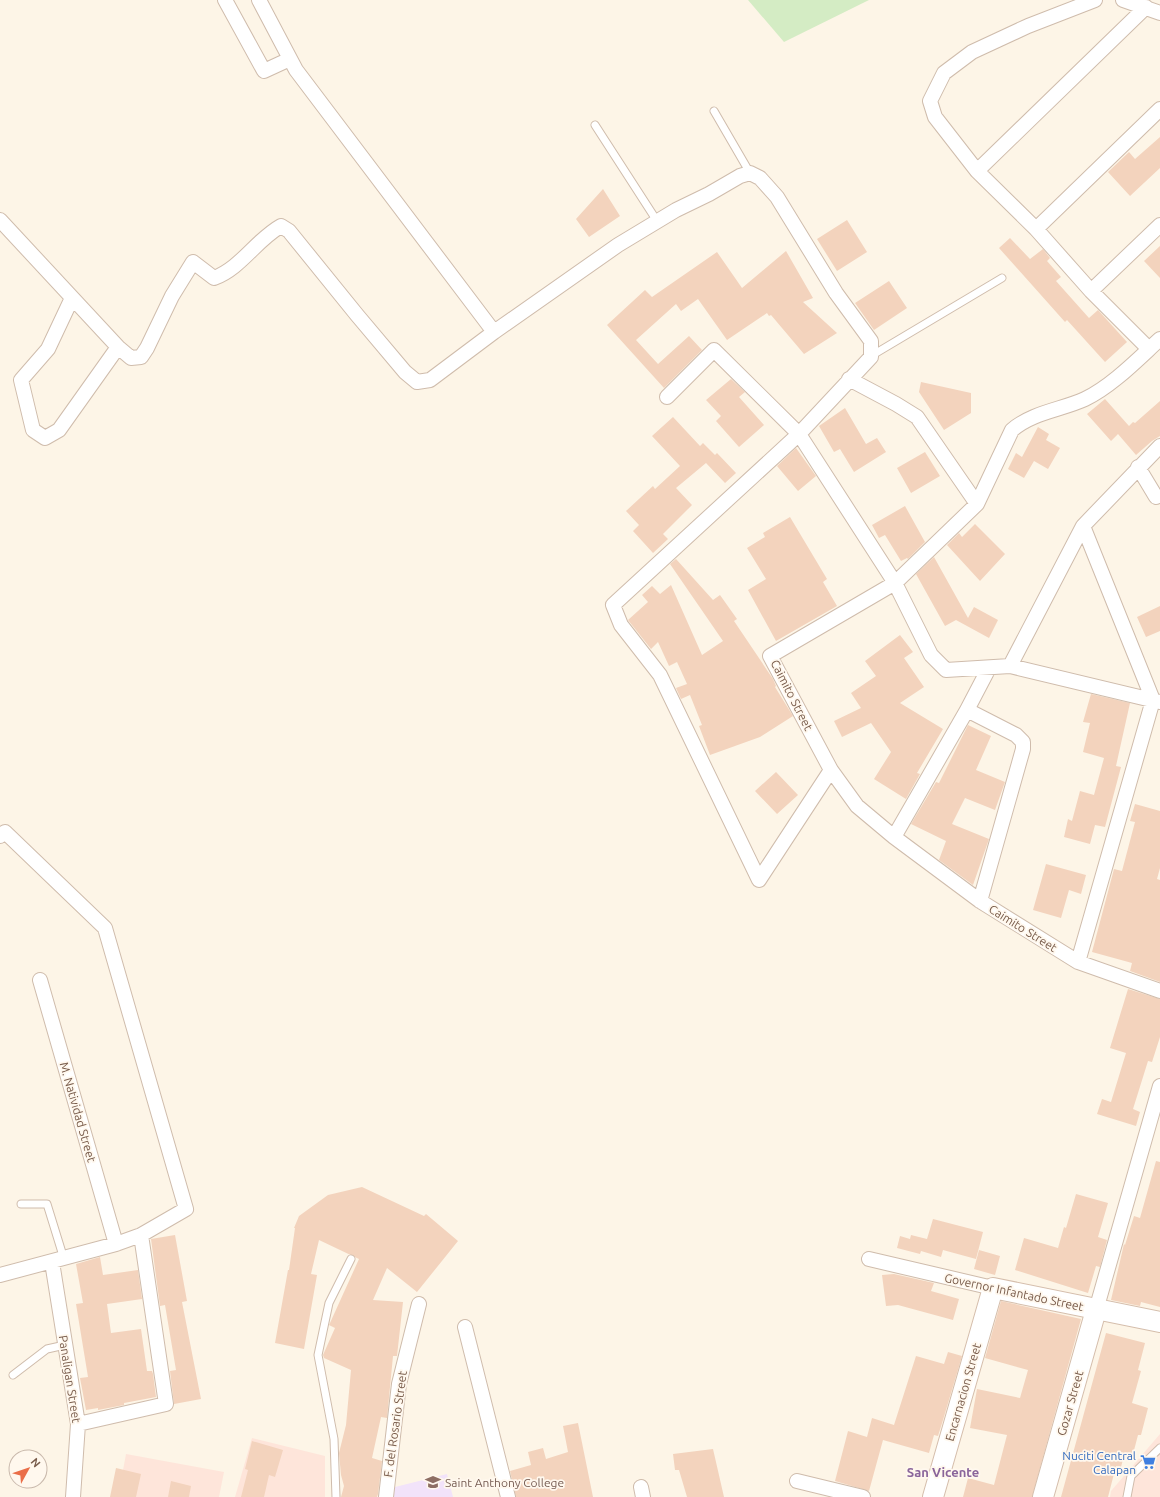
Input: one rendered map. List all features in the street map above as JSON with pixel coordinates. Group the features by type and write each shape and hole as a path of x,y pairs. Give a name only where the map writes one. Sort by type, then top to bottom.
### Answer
{"street":[{"path":"225,0 264,71 290,59"},
{"path":"259,0 296,70 494,332"},
{"path":"1095,0 1028,26 972,52 944,73 930,101 934,117 978,171 1036,229 1091,291 1149,349"},
{"path":"1123,0 1160,13"},
{"path":"978,171 1146,7"},
{"path":"1036,229 1160,110"},
{"path":"0,222 118,347 131,358 141,357 147,348 172,296 193,262 214,278 227,273 271,231 281,226 289,231 405,372 417,382 430,380 494,332 618,245 657,221 740,176 750,173 760,178 777,197 814,259 871,341 871,356 799,434 613,604 621,625 660,674 759,880 831,770"},
{"path":"1091,291 1160,225"},
{"path":"72,298 48,349 21,380 33,430 45,438 59,430 118,347"},
{"name":"Caimito Street","path":"1160,339 1100,391 1084,399 1021,422 1012,430 977,504 894,583 770,656 831,770 857,806 894,837 980,901 1078,962 1160,991"},
{"path":"667,397 714,350 799,434 894,583 931,655 946,670 1010,666 1157,701"},
{"path":"849,380 896,404 917,417 977,504"},
{"path":"1010,666 1083,526 1138,467 1160,446"},
{"path":"1138,467 1159,498"},
{"path":"1078,962 1157,701 1083,526"},
{"path":"894,837 967,710 989,668"},
{"path":"967,710 1016,735 1023,742 1023,749 980,901"},
{"path":"0,836 5,832 105,928 186,1209 141,1235 116,1244 0,1275"},
{"name":"M. Natividad Street","path":"40,980 116,1244"},
{"path":"1096,1310 1160,1086"},
{"path":"78,1424 166,1404 141,1235"},
{"name":"Governor Infantado Street","path":"868,1259 993,1288 1160,1322"},
{"name":"Panaligan Street","path":"58,1260 65,1345 78,1424 73,1497"},
{"name":"Encarnacion Street","path":"933,1497 993,1288"},
{"name":"F. del Rosario Street","path":"386,1497 399,1384 419,1304"},
{"name":"Gozar Street","path":"1043,1497 1096,1310"},
{"path":"465,1327 508,1497"},
{"path":"797,1481 863,1497"}],"lane":[{"path":"714,111 750,173"},
{"path":"595,125 657,221"},
{"path":"871,356 1002,278"},
{"path":"21,1204 47,1204 58,1260"},
{"path":"336,1497 334,1439 318,1355 329,1302 350,1260"},
{"path":"13,1375 47,1349 65,1345"},
{"path":"1127,1497 1131,1476 1160,1448"}],"shaded area":[{"name":"Nuciti Central Calapan","path":"1160,1434 1160,1497 1110,1497 1111,1491"},
{"path":"252,1438 325,1456 325,1497 235,1497"},
{"path":"126,1454 224,1472 219,1497 118,1497"},
{"name":"Saint Anthony College","path":"447,1474 453,1497 389,1497 387,1489"}],"green space":[{"path":"748,0 869,0 784,42"}],"building":[{"path":"1160,137 1160,168 1130,196 1108,172 1129,152 1135,159"},
{"path":"603,189 620,216 589,237 576,219"},
{"path":"847,220 867,252 837,271 817,239"},
{"path":"1010,238 1030,259 1043,249 1050,258 1047,261 1061,277 1056,281 1089,318 1098,310 1127,342 1105,362 1067,320 1065,322 999,248"},
{"path":"1160,246 1160,278 1144,261"},
{"path":"786,251 813,298 803,302 837,333 804,354 771,315 769,316 767,313 727,340 698,299 681,311 676,304 636,340 658,364 689,336 702,350 664,388 607,325 645,290 652,297 717,252 742,288"},
{"path":"889,281 907,308 874,330 855,303"},
{"path":"731,379 745,392 739,397 764,425 739,447 716,421 721,416 706,400"},
{"path":"921,382 971,393 971,413 944,430 919,392"},
{"path":"1105,399 1129,426 1133,422 1135,423 1160,401 1160,436 1136,455 1118,434 1111,441 1087,414"},
{"path":"845,408 866,444 877,438 886,452 854,472 840,449 834,452 819,426"},
{"path":"673,417 700,446 703,443 715,455 717,453 736,473 725,483 706,463 676,488 692,505 663,534 668,539 653,553 633,531 639,525 626,511 653,486 655,489 680,466 652,436"},
{"path":"1038,427 1049,434 1046,440 1060,448 1048,469 1034,461 1024,478 1008,469 1016,453 1022,457"},
{"path":"796,448 816,476 798,491 777,466"},
{"path":"925,452 940,476 911,493 897,468"},
{"path":"905,506 925,542 908,559 907,558 901,561 885,535 879,538 872,525"},
{"path":"790,517 827,579 823,582 837,606 776,641 748,590 766,579 747,548 765,537 763,533"},
{"path":"975,524 1005,554 980,581 947,545 959,533 962,537"},
{"path":"934,557 968,618 974,607 998,620 989,638 956,620 945,626 916,574"},
{"path":"676,559 713,600 720,595 737,619 734,621 773,679 776,686 775,687 793,716 760,737 710,755 699,726 702,725 690,695 681,699 676,688 687,684 677,662 669,666 658,642 651,649 628,620 648,602 642,595 652,586 660,594 671,585 702,655 723,641 670,564"},
{"path":"1160,606 1160,631 1146,637 1137,617"},
{"path":"900,635 913,652 904,658 924,687 900,703 943,729 917,773 920,774 906,799 874,779 891,752 871,723 842,737 834,721 861,708 851,693 876,676 865,661"},
{"path":"1091,694 1130,703 1116,766 1121,767 1105,827 1095,825 1090,844 1064,837 1068,819 1072,821 1080,791 1094,795 1104,758 1083,752 1090,723 1083,722"},
{"path":"968,725 991,736 976,770 1005,782 995,810 965,798 952,824 989,839 973,885 939,860 946,841 911,824 936,782 939,783"},
{"path":"776,772 798,795 777,814 755,791"},
{"path":"1135,804 1160,811 1160,868 1157,879 1160,880 1160,982 1130,971 1132,963 1092,952 1114,869 1122,871 1135,822 1130,821"},
{"path":"1046,864 1086,875 1081,894 1069,890 1061,918 1033,910"},
{"path":"1128,989 1160,999 1160,1037 1152,1062 1148,1061 1133,1109 1140,1112 1136,1126 1097,1114 1102,1099 1111,1102 1126,1053 1110,1048"},
{"path":"1156,1161 1160,1162 1160,1307 1141,1302 1140,1306 1111,1300 1124,1244 1125,1245 1134,1216 1140,1218"},
{"path":"362,1187 424,1216 426,1214 458,1241 417,1292 387,1268 373,1300 403,1302 397,1356 393,1356 387,1418 381,1417 372,1458 382,1461 378,1494 377,1497 341,1497 344,1486 341,1475 339,1453 346,1425 351,1370 324,1358 323,1355 335,1328 329,1325 359,1259 319,1240 311,1274 317,1275 304,1349 275,1343 289,1270 294,1228 299,1216 328,1195"},
{"path":"1076,1194 1108,1203 1098,1237 1107,1240 1100,1267 1096,1266 1088,1293 1015,1270 1024,1238 1058,1248 1064,1227 1066,1228"},
{"path":"933,1219 983,1232 976,1259 943,1250 941,1257 921,1251 920,1254 897,1248 900,1236 910,1239 911,1235 927,1239"},
{"path":"175,1235 187,1301 182,1302 201,1399 174,1404 170,1371 176,1370 165,1305 160,1306 151,1239"},
{"path":"979,1250 1000,1256 995,1275 974,1269"},
{"path":"100,1257 103,1275 138,1270 142,1299 107,1304 111,1333 141,1329 147,1371 152,1371 156,1397 98,1410 98,1408 86,1410 80,1378 88,1377 76,1304 83,1303 76,1264"},
{"path":"894,1274 934,1283 931,1291 959,1299 953,1320 898,1305 886,1306 882,1275"},
{"path":"1001,1301 1081,1319 1032,1497 963,1497 968,1478 994,1485 1007,1435 970,1428 977,1389 1020,1398 1028,1370 985,1358"},
{"path":"1106,1333 1145,1343 1138,1370 1141,1371 1132,1403 1148,1408 1141,1435 1138,1435 1132,1458 1124,1456 1121,1467 1116,1466 1108,1497 1061,1497"},
{"path":"948,1352 962,1356 938,1436 934,1435 929,1453 883,1440 869,1491 835,1481 848,1431 867,1437 872,1418 894,1425 916,1356 944,1364"},
{"path":"578,1423 593,1497 516,1497 510,1471 531,1465 528,1452 543,1448 546,1459 568,1452 563,1426"},
{"path":"252,1441 283,1450 275,1477 269,1475 264,1497 241,1497 248,1470 245,1469"},
{"path":"713,1449 724,1497 687,1497 679,1470 675,1470 673,1454"},
{"path":"116,1468 141,1474 136,1497 110,1497"},
{"path":"171,1481 191,1486 189,1497 168,1497"}],"place":[{"name":"Nuciti Central Calapan","path":"1148,1462"},
{"name":"Saint Anthony College","path":"433,1482"}],"district":[{"name":"San Vicente","path":"943,1472"}]}
